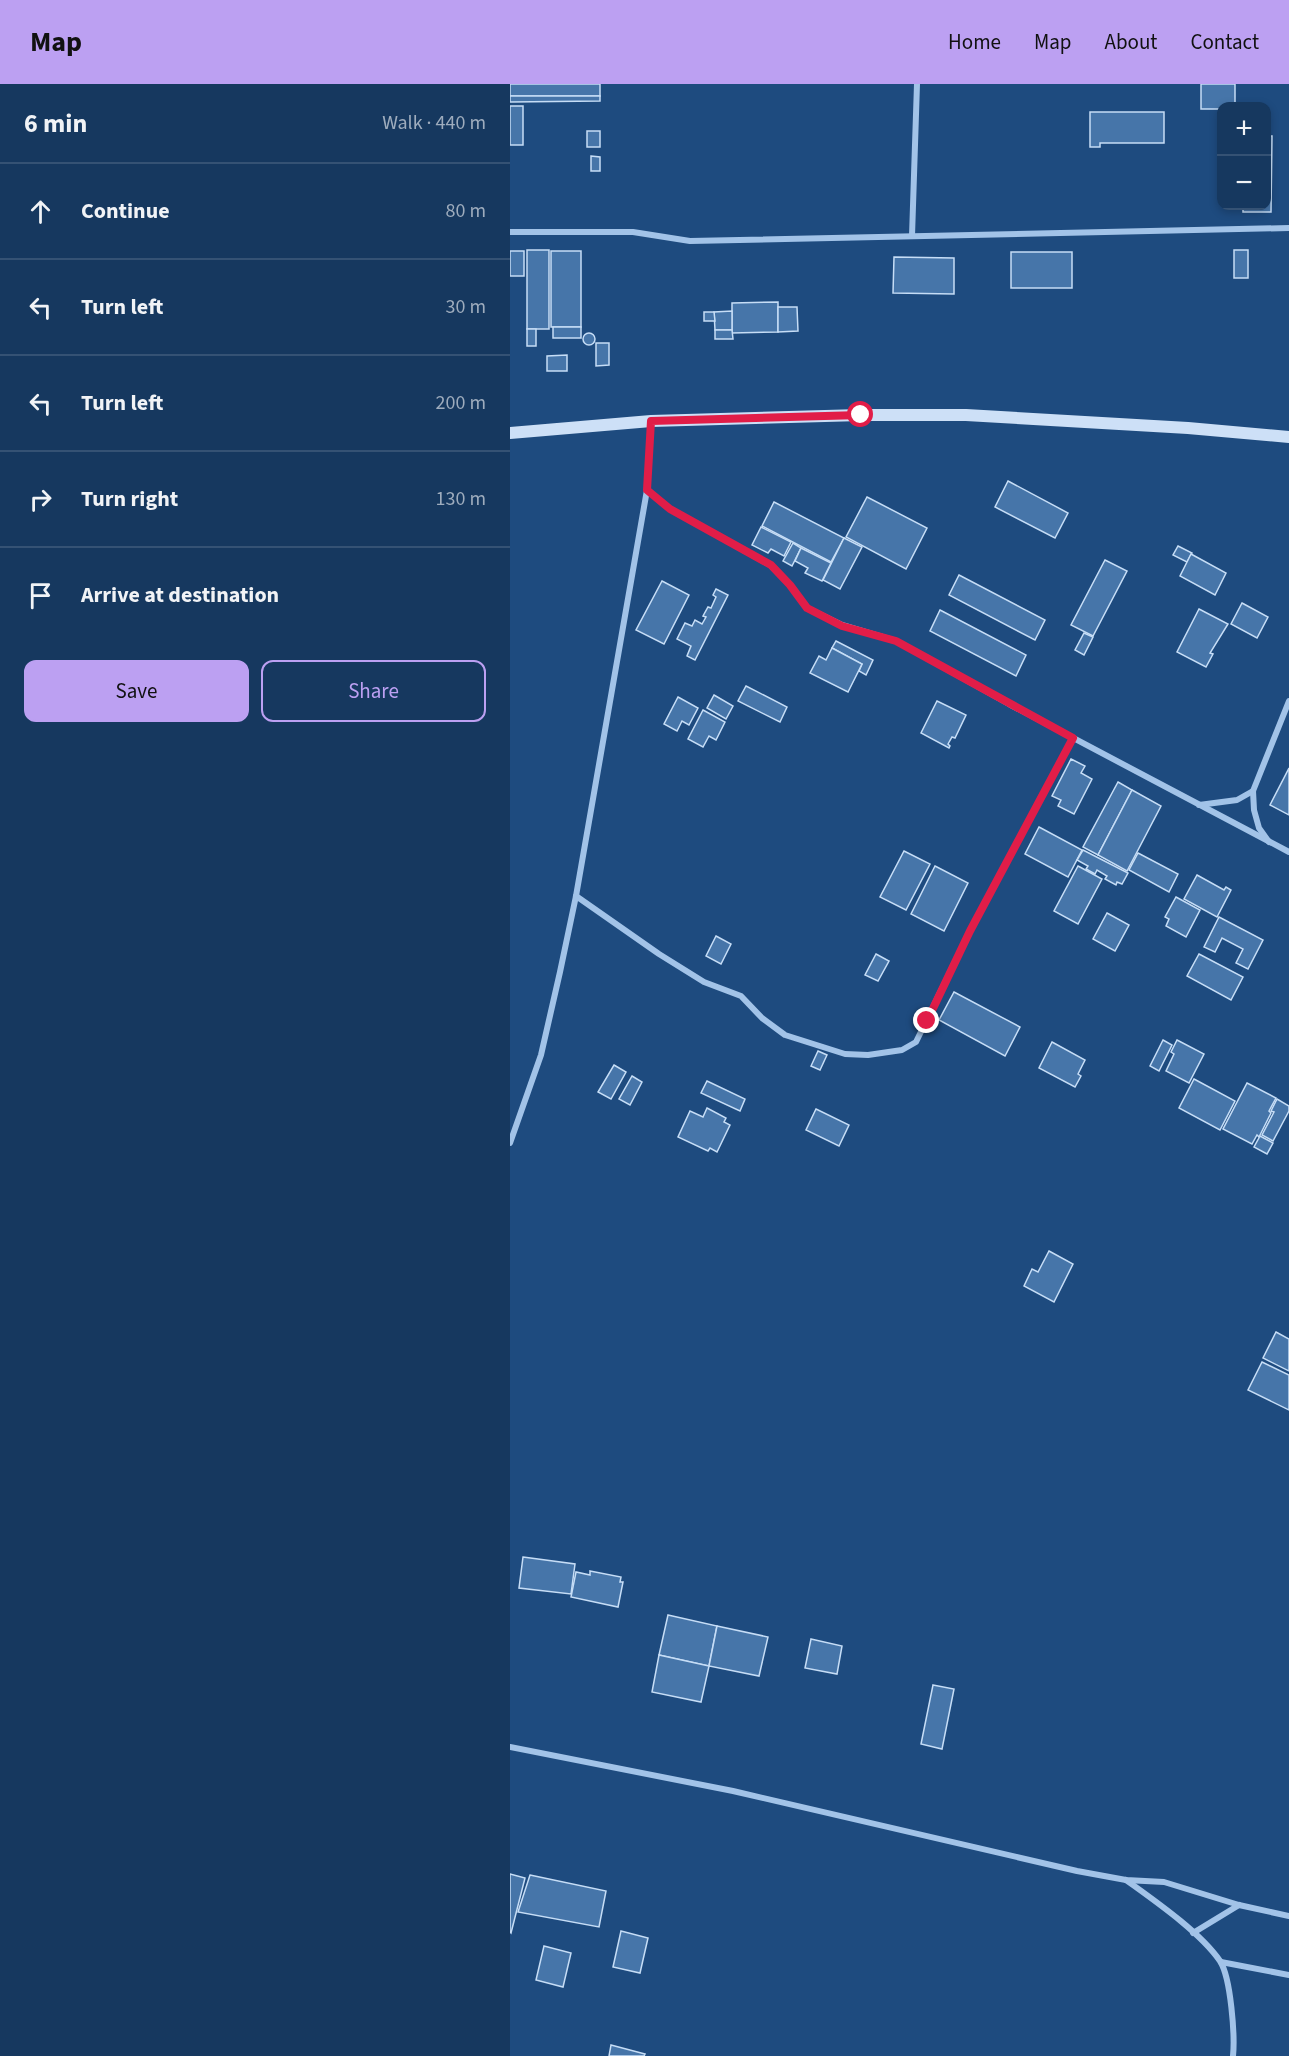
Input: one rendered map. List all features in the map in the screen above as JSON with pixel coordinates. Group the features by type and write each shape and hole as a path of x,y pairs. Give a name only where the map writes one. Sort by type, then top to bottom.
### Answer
{"main road":[{"path":"510,433 651,421 861,415 966,415 1188,428 1289,437"}],"street":[{"path":"912,236 916,84"},
{"path":"510,232 633,232 690,241 1289,228"},
{"path":"510,1143 541,1055 576,896 647,490 651,421"},
{"path":"647,490 670,509 771,565 807,608 842,626 896,641 1289,852"},
{"path":"1270,843 1259,828 1252,791 1289,701"},
{"path":"576,896 659,954 704,981 741,996 762,1018 785,1035 845,1054 868,1055 902,1050 916,1042 970,931 1073,738"},
{"path":"1199,805 1237,800 1252,791"},
{"path":"510,1747 733,1791 1077,1871 1126,1880 1164,1882 1239,1905 1289,1916"},
{"path":"1126,1880 1193,1933 1221,1962 1229,1989 1233,2056"},
{"path":"1193,1933 1239,1905"},
{"path":"1221,1962 1289,1975"}],"building":[{"path":"510,84 600,84 600,96 510,96"},
{"path":"1201,84 1235,84 1235,102 1217,102 1217,109 1201,109"},
{"path":"510,96 600,96 600,101 510,102"},
{"path":"510,106 523,106 523,145 510,145"},
{"path":"1090,112 1164,112 1164,143 1100,143 1100,147 1090,147"},
{"path":"587,131 600,131 600,147 587,147"},
{"path":"1272,136 1271,212 1243,212 1243,210 1271,210"},
{"path":"591,156 600,157 600,171 591,171"},
{"path":"527,250 549,250 549,329 527,329"},
{"path":"1234,250 1248,250 1248,278 1234,278"},
{"path":"510,251 524,251 524,276 510,276"},
{"path":"551,251 581,251 581,327 551,327"},
{"path":"1011,252 1072,252 1072,288 1011,288"},
{"path":"894,257 954,258 954,294 893,293"},
{"path":"778,302 778,332 732,333 732,303"},
{"path":"778,307 797,307 798,331 778,332"},
{"path":"732,311 732,330 715,330 714,312"},
{"path":"704,312 714,312 715,321 704,321"},
{"path":"553,327 581,327 581,338 553,338"},
{"path":"527,329 536,329 536,346 527,346"},
{"path":"715,330 732,330 733,339 715,339"},
{"path":"591,333 595,339 591,345 587,345 583,337"},
{"path":"596,343 609,343 609,365 596,366"},
{"path":"567,355 567,371 547,371 547,356"},
{"path":"1008,481 1068,513 1055,538 995,507"},
{"path":"867,497 927,528 906,569 846,537"},
{"path":"774,502 844,538 831,562 762,526"},
{"path":"761,527 791,542 784,556 771,549 768,553 752,545"},
{"path":"844,538 862,547 840,589 823,580"},
{"path":"793,543 801,548 792,566 783,561"},
{"path":"1178,546 1192,553 1187,562 1173,555"},
{"path":"801,548 831,563 822,581 805,573 808,568 795,561"},
{"path":"1191,554 1226,573 1215,595 1180,576"},
{"path":"1105,560 1127,571 1093,636 1071,625"},
{"path":"959,575 1045,620 1035,640 949,595"},
{"path":"662,581 689,595 664,644 636,630"},
{"path":"716,589 728,595 695,660 687,656 691,646 677,639 685,623 692,626 695,620 702,624 706,617 703,616 708,607 711,608 716,597 713,595"},
{"path":"1242,603 1268,617 1257,638 1231,624"},
{"path":"1199,609 1228,624 1210,653 1213,654 1206,667 1177,652"},
{"path":"940,610 1026,655 1016,676 930,631"},
{"path":"1084,633 1093,637 1084,655 1075,650"},
{"path":"836,641 873,660 866,675 859,671 862,664 832,648"},
{"path":"832,648 862,664 848,692 810,673 819,656 826,660"},
{"path":"746,686 787,707 780,722 738,701"},
{"path":"714,695 733,706 726,719 707,708"},
{"path":"678,697 698,708 689,725 682,721 677,731 664,724"},
{"path":"937,701 966,715 955,738 952,737 948,744 949,748 921,733"},
{"path":"703,710 725,722 716,740 709,736 703,747 688,739"},
{"path":"1071,759 1085,766 1081,773 1092,779 1074,814 1058,806 1061,800 1052,796"},
{"path":"1289,768 1289,815 1270,805"},
{"path":"1118,782 1132,790 1098,855 1083,847"},
{"path":"1132,790 1161,806 1127,871 1098,855"},
{"path":"1039,827 1082,850 1068,877 1025,854"},
{"path":"1083,850 1128,873 1122,884 1117,882 1116,885 1105,879 1107,876 1097,870 1095,874 1086,869 1088,866 1077,860"},
{"path":"904,851 930,864 906,910 880,897"},
{"path":"1138,853 1178,874 1169,892 1129,870"},
{"path":"935,866 968,883 944,931 911,914"},
{"path":"1078,866 1102,879 1078,924 1054,911"},
{"path":"1197,875 1224,890 1226,887 1231,890 1217,917 1184,899"},
{"path":"1176,897 1200,910 1186,937 1166,926 1169,919 1165,917"},
{"path":"1107,913 1129,925 1115,951 1093,939"},
{"path":"1219,917 1263,940 1248,969 1236,963 1243,949 1222,938 1215,952 1204,947"},
{"path":"716,936 731,944 721,964 706,956"},
{"path":"876,954 889,961 878,981 865,975"},
{"path":"1199,954 1243,977 1231,1000 1187,976"},
{"path":"954,992 1020,1027 1005,1056 939,1020"},
{"path":"1163,1040 1172,1045 1159,1071 1150,1066"},
{"path":"1177,1040 1204,1054 1189,1083 1166,1071 1174,1054 1171,1052"},
{"path":"1052,1042 1085,1060 1078,1074 1081,1076 1075,1087 1039,1068"},
{"path":"818,1051 827,1055 820,1070 811,1066"},
{"path":"614,1065 626,1072 611,1099 598,1092"},
{"path":"632,1076 642,1082 630,1105 619,1099"},
{"path":"1194,1079 1235,1101 1220,1130 1179,1108"},
{"path":"707,1081 745,1099 740,1111 701,1093"},
{"path":"1247,1083 1276,1098 1259,1137 1257,1135 1252,1144 1223,1129"},
{"path":"1277,1099 1289,1106 1289,1111 1273,1141 1262,1135 1274,1112 1271,1111"},
{"path":"707,1108 726,1118 724,1122 730,1125 717,1152 710,1148 708,1151 678,1137 690,1111 703,1117"},
{"path":"816,1109 849,1125 839,1146 806,1130"},
{"path":"1260,1136 1273,1143 1267,1154 1254,1147"},
{"path":"1049,1251 1073,1264 1054,1302 1024,1286 1032,1269 1038,1272"},
{"path":"1276,1332 1289,1339 1289,1371 1263,1358"},
{"path":"1262,1362 1289,1375 1289,1410 1248,1390"},
{"path":"523,1557 575,1564 571,1594 519,1588"},
{"path":"590,1571 621,1577 620,1582 623,1582 618,1607 571,1597 576,1572 590,1575"},
{"path":"668,1615 717,1626 709,1666 659,1655"},
{"path":"717,1626 768,1637 759,1676 709,1666"},
{"path":"811,1639 842,1646 837,1674 805,1668"},
{"path":"659,1655 709,1666 701,1702 652,1692"},
{"path":"933,1685 954,1689 942,1749 921,1744"},
{"path":"510,1874 525,1878 511,1933 510,1932"},
{"path":"530,1875 606,1891 599,1927 518,1912"},
{"path":"621,1931 648,1938 640,1973 613,1967"},
{"path":"544,1946 571,1953 563,1987 536,1980"},
{"path":"611,2045 645,2054 644,2056 609,2056"}],"route":[{"path":"861,415 651,421 647,490 670,509 771,565 807,608 842,626 896,641 1073,738 970,931 927,1021"}]}
